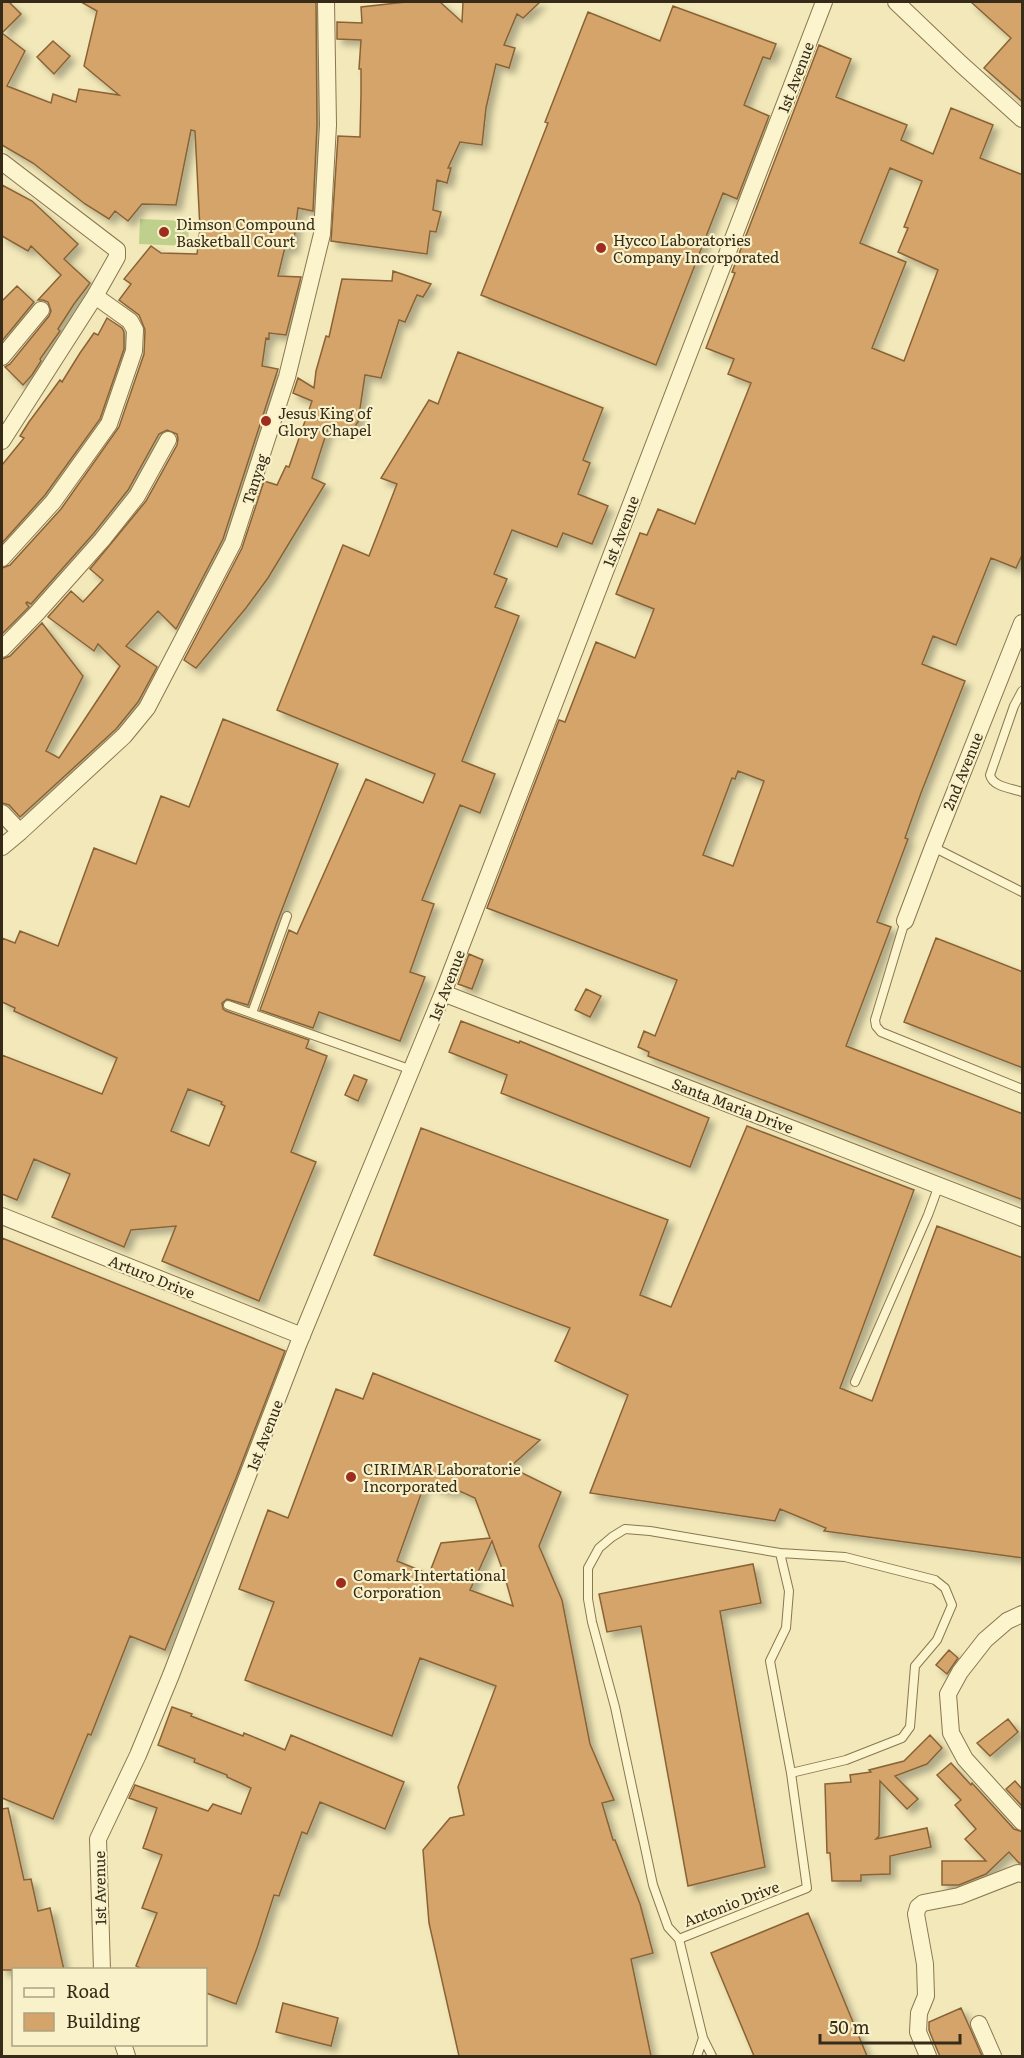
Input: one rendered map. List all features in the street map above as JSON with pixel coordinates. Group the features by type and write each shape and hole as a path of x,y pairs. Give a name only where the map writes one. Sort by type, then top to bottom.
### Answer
{"street":[{"name":"Tanyag","path":"2,847 124,736 147,708 233,543 287,377 322,234 328,125 326,2"},
{"name":"1st Avenue","path":"102,1968 98,1839 138,1755 171,1675 302,1336 443,993 824,2"},
{"path":"896,2 961,64 1023,118"},
{"path":"2,162 117,250 117,257 95,296 2,441"},
{"path":"2,558 53,502 109,424 134,351 135,330 130,321 95,296"},
{"path":"2,357 41,310"},
{"path":"2,649 38,613 137,496 168,440"},
{"name":"2nd Avenue","path":"905,921 1021,630"},
{"path":"2,813 26,827"},
{"name":"Santa Maria Drive","path":"443,993 1023,1218"},
{"name":"Arturo Drive","path":"2,1216 302,1336"},
{"path":"1023,1614 1008,1621 985,1640 960,1672 948,1694 951,1733 965,1759 1023,1822"},
{"path":"928,2056 918,2032 919,2013 926,1995 925,1964 916,1914 918,1907 922,1903 959,1896 1018,1873 1023,1874"},
{"path":"978,2024 993,2056"}],"lane":[{"path":"1023,691 1014,706 990,775 994,783 1023,792"},
{"path":"933,847 1023,892"},
{"path":"252,1013 287,916"},
{"path":"905,921 875,1020 876,1026 882,1032 1023,1089"},
{"path":"228,1005 412,1070"},
{"path":"855,1382 939,1185"},
{"path":"679,1939 668,1927 653,1884 615,1707 592,1622 588,1599 588,1568 599,1548 625,1529 650,1531 780,1553 845,1557 935,1580 945,1588 952,1605 937,1640 915,1666 910,1727 903,1738 846,1760 791,1773 770,1661 786,1628 789,1591 780,1553"},
{"name":"Antonio Drive","path":"712,2056 704,2038 679,1939 807,1888 791,1773"},
{"path":"697,2056 704,2038"}],"green space":[{"name":"Dimson Compound Basketball Court","path":"140,219 189,221 188,246 139,244"}],"building":[{"path":"2,2 9,2 21,14 2,33"},
{"path":"81,2 316,2 317,125 313,211 298,208 293,248 285,247 278,276 301,277 286,335 269,333 269,339 266,338 262,366 278,369 223,539 176,629 158,611 126,646 157,667 138,702 116,729 20,817 9,805 2,803 2,659 10,656 42,623 83,676 46,751 59,758 120,666 98,644 94,651 48,617 71,591 83,602 103,580 90,569 146,501 177,445 177,434 167,430 159,434 128,490 94,533 31,604 26,603 29,607 2,634 2,568 10,565 61,509 119,427 144,354 145,330 139,315 119,300 131,284 124,279 151,246 161,253 197,254 200,229 195,131 191,130 176,205 142,204 128,221 115,211 109,219 85,204 33,163 2,145 2,33 25,51 7,86 51,103 53,94 76,102 79,89 119,95 84,66 97,11"},
{"path":"406,2 440,2 462,22 463,2 540,2 523,18 517,14 504,45 515,48 509,68 496,64 486,108 482,145 460,142 448,168 451,168 447,183 437,180 433,210 441,212 436,232 430,231 427,254 331,241 338,136 360,137 361,40 337,39 337,22 362,23 361,7"},
{"path":"971,2 1023,2 1023,102 984,68 1011,38"},
{"path":"673,6 776,44 770,59 763,57 744,105 769,116 737,199 723,193 656,365 481,295 548,123 545,122 588,12 660,41"},
{"path":"53,41 70,56 54,74 37,57"},
{"path":"819,45 851,59 836,97 907,125 901,140 933,154 951,108 993,125 980,158 1023,175 1023,553 1016,568 991,558 956,645 933,636 922,664 965,681 921,793 905,838 908,839 877,922 891,927 846,1046 1023,1114 1023,1200 648,1056 649,1052 638,1047 644,1031 655,1036 677,980 487,908 559,720 565,722 596,642 635,658 654,609 616,594 640,533 647,535 658,509 695,524 751,383 728,374 734,359 706,348 735,273 732,272","holes":["890,168 922,181 904,227 908,228 898,252 938,270 904,361 872,348 906,262 860,243","738,771 764,781 733,866 703,855 732,778 735,779"]},
{"path":"2,185 32,201 78,244 64,259 90,283 58,329 60,331 40,359 32,375 23,385 5,367 10,364 49,316 51,311 48,302 38,300 61,275 31,246 28,251 2,236"},
{"path":"393,271 431,284 423,297 417,295 405,322 399,320 381,378 365,375 358,422 352,431 337,427 336,430 328,428 312,478 325,484 268,578 196,668 184,660 242,548 264,481 277,485 286,466 289,467 312,401 293,393 298,378 314,388 316,371 326,336 329,337 342,279 392,281"},
{"path":"17,286 34,302 2,341 2,301"},
{"path":"107,318 122,328 124,349 100,419 45,495 2,543 2,465 24,438 20,436 29,422 60,380 62,382 94,333 98,335"},
{"path":"458,352 603,408 583,460 590,463 578,494 608,506 592,544 563,533 557,547 512,530 494,574 507,579 495,607 519,616 462,761 495,774 480,813 460,805 422,900 434,904 410,972 425,977 400,1041 319,1012 313,1028 260,1010 289,930 297,934 366,779 423,803 435,774 277,710 343,545 369,556 397,484 381,478 429,400 438,404"},
{"path":"223,719 338,764 248,1005 227,999 222,1003 226,1011 309,1040 306,1048 327,1056 291,1152 316,1162 259,1301 162,1261 176,1226 131,1230 124,1247 52,1217 70,1174 34,1159 17,1200 2,1194 2,1055 102,1094 117,1058 14,1011 15,1008 2,1002 2,938 15,943 20,931 58,946 94,848 136,864 161,796 189,807","holes":["188,1089 222,1102 221,1104 225,1106 209,1146 171,1131"]},
{"path":"936,938 1023,972 1023,1068 904,1022"},
{"path":"469,954 483,960 472,989 458,984"},
{"path":"586,989 601,996 590,1017 575,1010"},
{"path":"461,1021 519,1043 520,1041 709,1118 690,1167 501,1093 507,1075 449,1052"},
{"path":"354,1075 367,1080 358,1101 345,1095"},
{"path":"747,1126 914,1190 840,1388 872,1401 937,1226 1023,1258 1023,1558 824,1531 826,1528 780,1509 775,1521 590,1493 628,1395 555,1361 570,1328 374,1255 421,1128 668,1220 640,1295 671,1307"},
{"path":"2,1238 285,1351 236,1478 165,1650 130,1636 91,1735 88,1734 53,1819 2,1798"},
{"path":"373,1373 540,1440 510,1467 561,1492 539,1546 562,1600 590,1744 614,1800 602,1803 613,1840 615,1840 640,1904 653,1953 631,1959 651,2056 459,2056 429,1923 423,1850 450,1818 464,1815 458,1787 496,1686 420,1658 392,1736 245,1680 274,1602 239,1589 268,1510 288,1518 336,1389 363,1399","holes":["425,1483 452,1493 453,1488 475,1498 490,1538 441,1543 429,1574 397,1561","492,1541 504,1574 513,1606 470,1590"]},
{"path":"753,1564 761,1603 720,1611 765,1867 688,1886 641,1626 607,1632 599,1594"},
{"path":"949,1650 958,1658 947,1674 936,1665"},
{"path":"172,1707 243,1736 244,1733 285,1750 291,1735 404,1782 385,1829 320,1802 307,1834 302,1832 279,1896 274,1895 236,2004 207,1993 207,1968 140,1968 136,1966 157,1913 142,1908 162,1855 143,1848 157,1808 129,1798 135,1785 208,1811 213,1804 241,1814 251,1788 227,1775 194,1762 195,1759 158,1745"},
{"path":"1008,1719 1018,1732 990,1756 977,1743"},
{"path":"930,1735 942,1748 927,1764 895,1776 918,1799 907,1809 880,1781 879,1836 876,1839 927,1828 931,1847 890,1856 890,1874 861,1875 861,1881 832,1881 830,1853 827,1853 825,1784 851,1782 850,1775 871,1772 869,1770 904,1761"},
{"path":"951,1763 1014,1829 1023,1832 1023,1863 1019,1863 1009,1852 986,1874 959,1885 942,1885 942,1861 986,1861 965,1839 976,1829 955,1805 961,1800 937,1775"},
{"path":"1015,1781 1023,1790 1023,1807 1006,1789"},
{"path":"8,1808 24,1880 31,1879 38,1911 50,1908 64,1968 2,1970 2,1809"},
{"path":"808,1913 867,2056 754,2056 711,1953"},
{"path":"283,2003 338,2018 331,2046 276,2032"},
{"path":"961,2008 982,2056 940,2056 929,2030 929,2022"}],"place":[{"name":"Dimson Compound Basketball Court","path":"164,232"},
{"name":"Hycco Laboratories Company Incorporated","path":"601,248"},
{"name":"Jesus King of Glory Chapel","path":"266,421"},
{"name":"CIRIMAR Laboratorie Incorporated","path":"351,1477"},
{"name":"Comark Intertational Corporation","path":"341,1583"}]}
